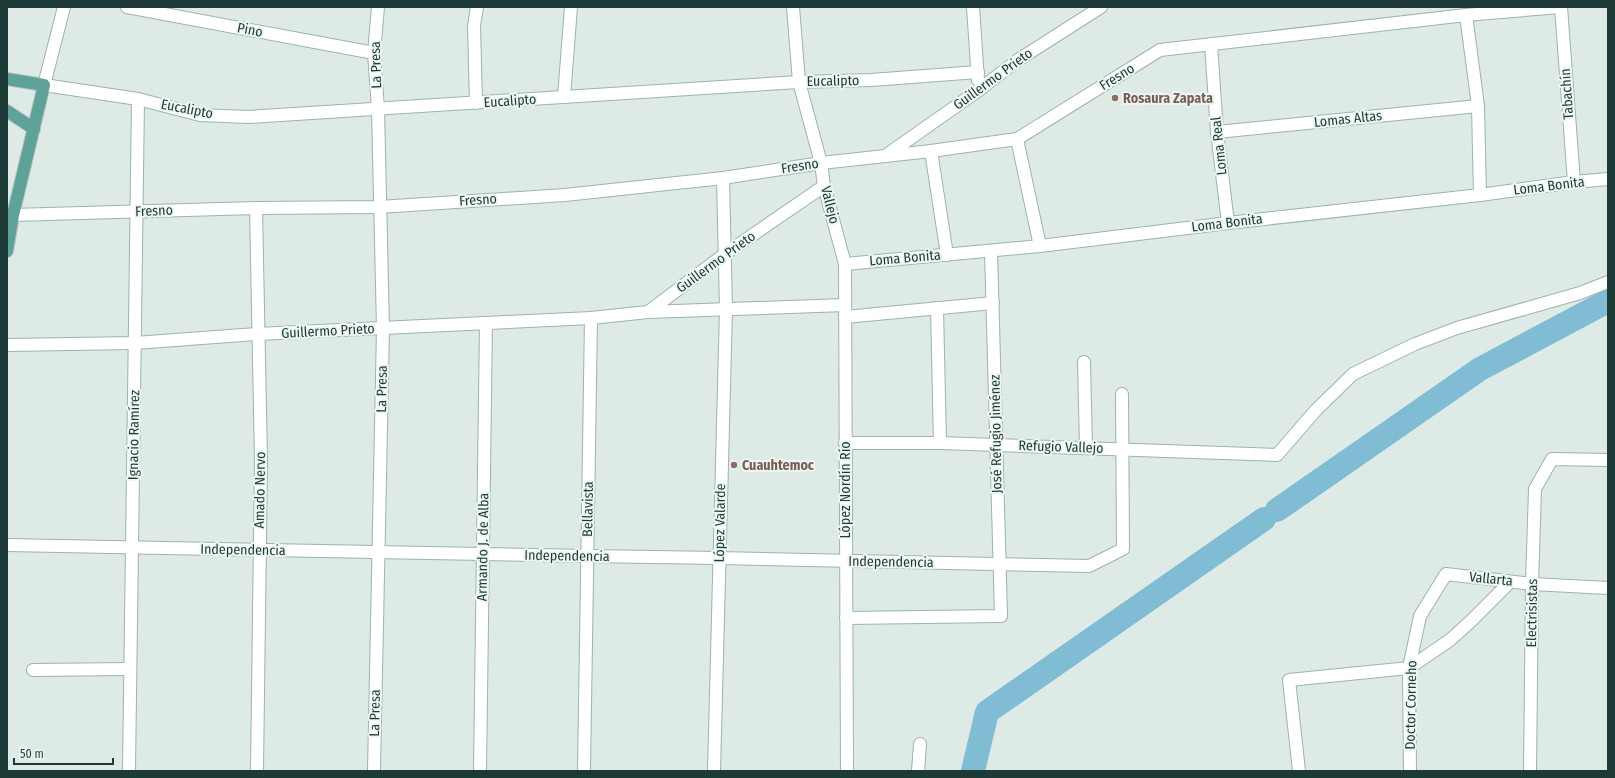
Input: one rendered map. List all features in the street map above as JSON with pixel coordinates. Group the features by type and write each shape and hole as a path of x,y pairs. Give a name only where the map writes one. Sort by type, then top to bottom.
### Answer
{"main road":[{"path":"7,79 44,85 13,215 7,251"},
{"path":"7,111 34,129"}],"street":[{"path":"44,85 64,7"},
{"name":"Pino","path":"127,7 374,53"},
{"name":"La Presa","path":"374,771 383,328 379,207 378,109 374,53 378,7"},
{"path":"476,103 474,26 477,7"},
{"path":"564,97 571,7"},
{"name":"Vallejo","path":"793,7 799,82 821,163 824,186 845,264 845,311"},
{"path":"973,7 979,90"},
{"name":"Guillermo Prieto","path":"887,155 979,90 1018,60 1101,7"},
{"name":"Fresno","path":"13,215 256,208 379,207 565,194 722,178 821,163 931,151 1017,139 1160,50 1466,14 1561,7"},
{"name":"Tabachín","path":"1561,7 1574,182"},
{"path":"1466,14 1478,106 1480,195"},
{"name":"Loma Real","path":"1212,44 1217,132 1228,223"},
{"name":"Eucalipto","path":"44,85 138,99 200,115 248,117 799,82 871,80 978,72"},
{"name":"Ignacio Ramírez","path":"129,771 138,99"},
{"name":"Lomas Altas","path":"1217,132 1478,106"},
{"path":"1017,139 1040,246"},
{"path":"931,151 947,255"},
{"name":"López Valarde","path":"714,771 726,309 722,178"},
{"name":"Loma Bonita","path":"845,264 1040,246 1608,179"},
{"name":"Guillermo Prieto","path":"648,312 725,254 824,186"},
{"name":"Amado Nervo","path":"256,208 257,334 261,460 257,771"},
{"name":"José Refugio Jiménez","path":"846,618 1001,616 991,251"},
{"name":"Refugio Vallejo","path":"845,443 997,444 1277,455 1316,410 1353,374 1429,338 1457,328 1580,293 1608,282"},
{"name":"Guillermo Prieto","path":"7,346 135,343 257,334 591,318 648,312 726,309 845,311 937,308 993,303"},
{"path":"937,308 940,443"},
{"name":"López Nordín Río","path":"845,311 847,771"},
{"name":"Bellavista","path":"584,771 591,318"},
{"name":"Armando J. de Alba","path":"480,771 486,323"},
{"path":"1084,362 1086,448"},
{"path":"1122,394 1122,449"},
{"name":"Independencia","path":"7,545 999,563 1089,566 1123,549 1122,449"},
{"name":"Electrisistas","path":"1530,771 1532,584 1535,489 1552,459 1608,460"},
{"name":"Vallarta","path":"1446,574 1532,584 1608,588"},
{"name":"Doctor Corneho","path":"1410,771 1409,668 1420,616 1446,574"},
{"path":"1299,771 1289,680 1409,668 1450,640 1510,582"},
{"path":"33,670 130,669"},
{"path":"918,771 920,744"}],"waterway":[{"path":"1277,510 1480,369 1608,301"},
{"path":"973,771 987,712 1264,519"}],"place":[{"name":"Rosaura Zapata","path":"1115,98"},
{"name":"Cuauhtemoc","path":"734,465"}]}
